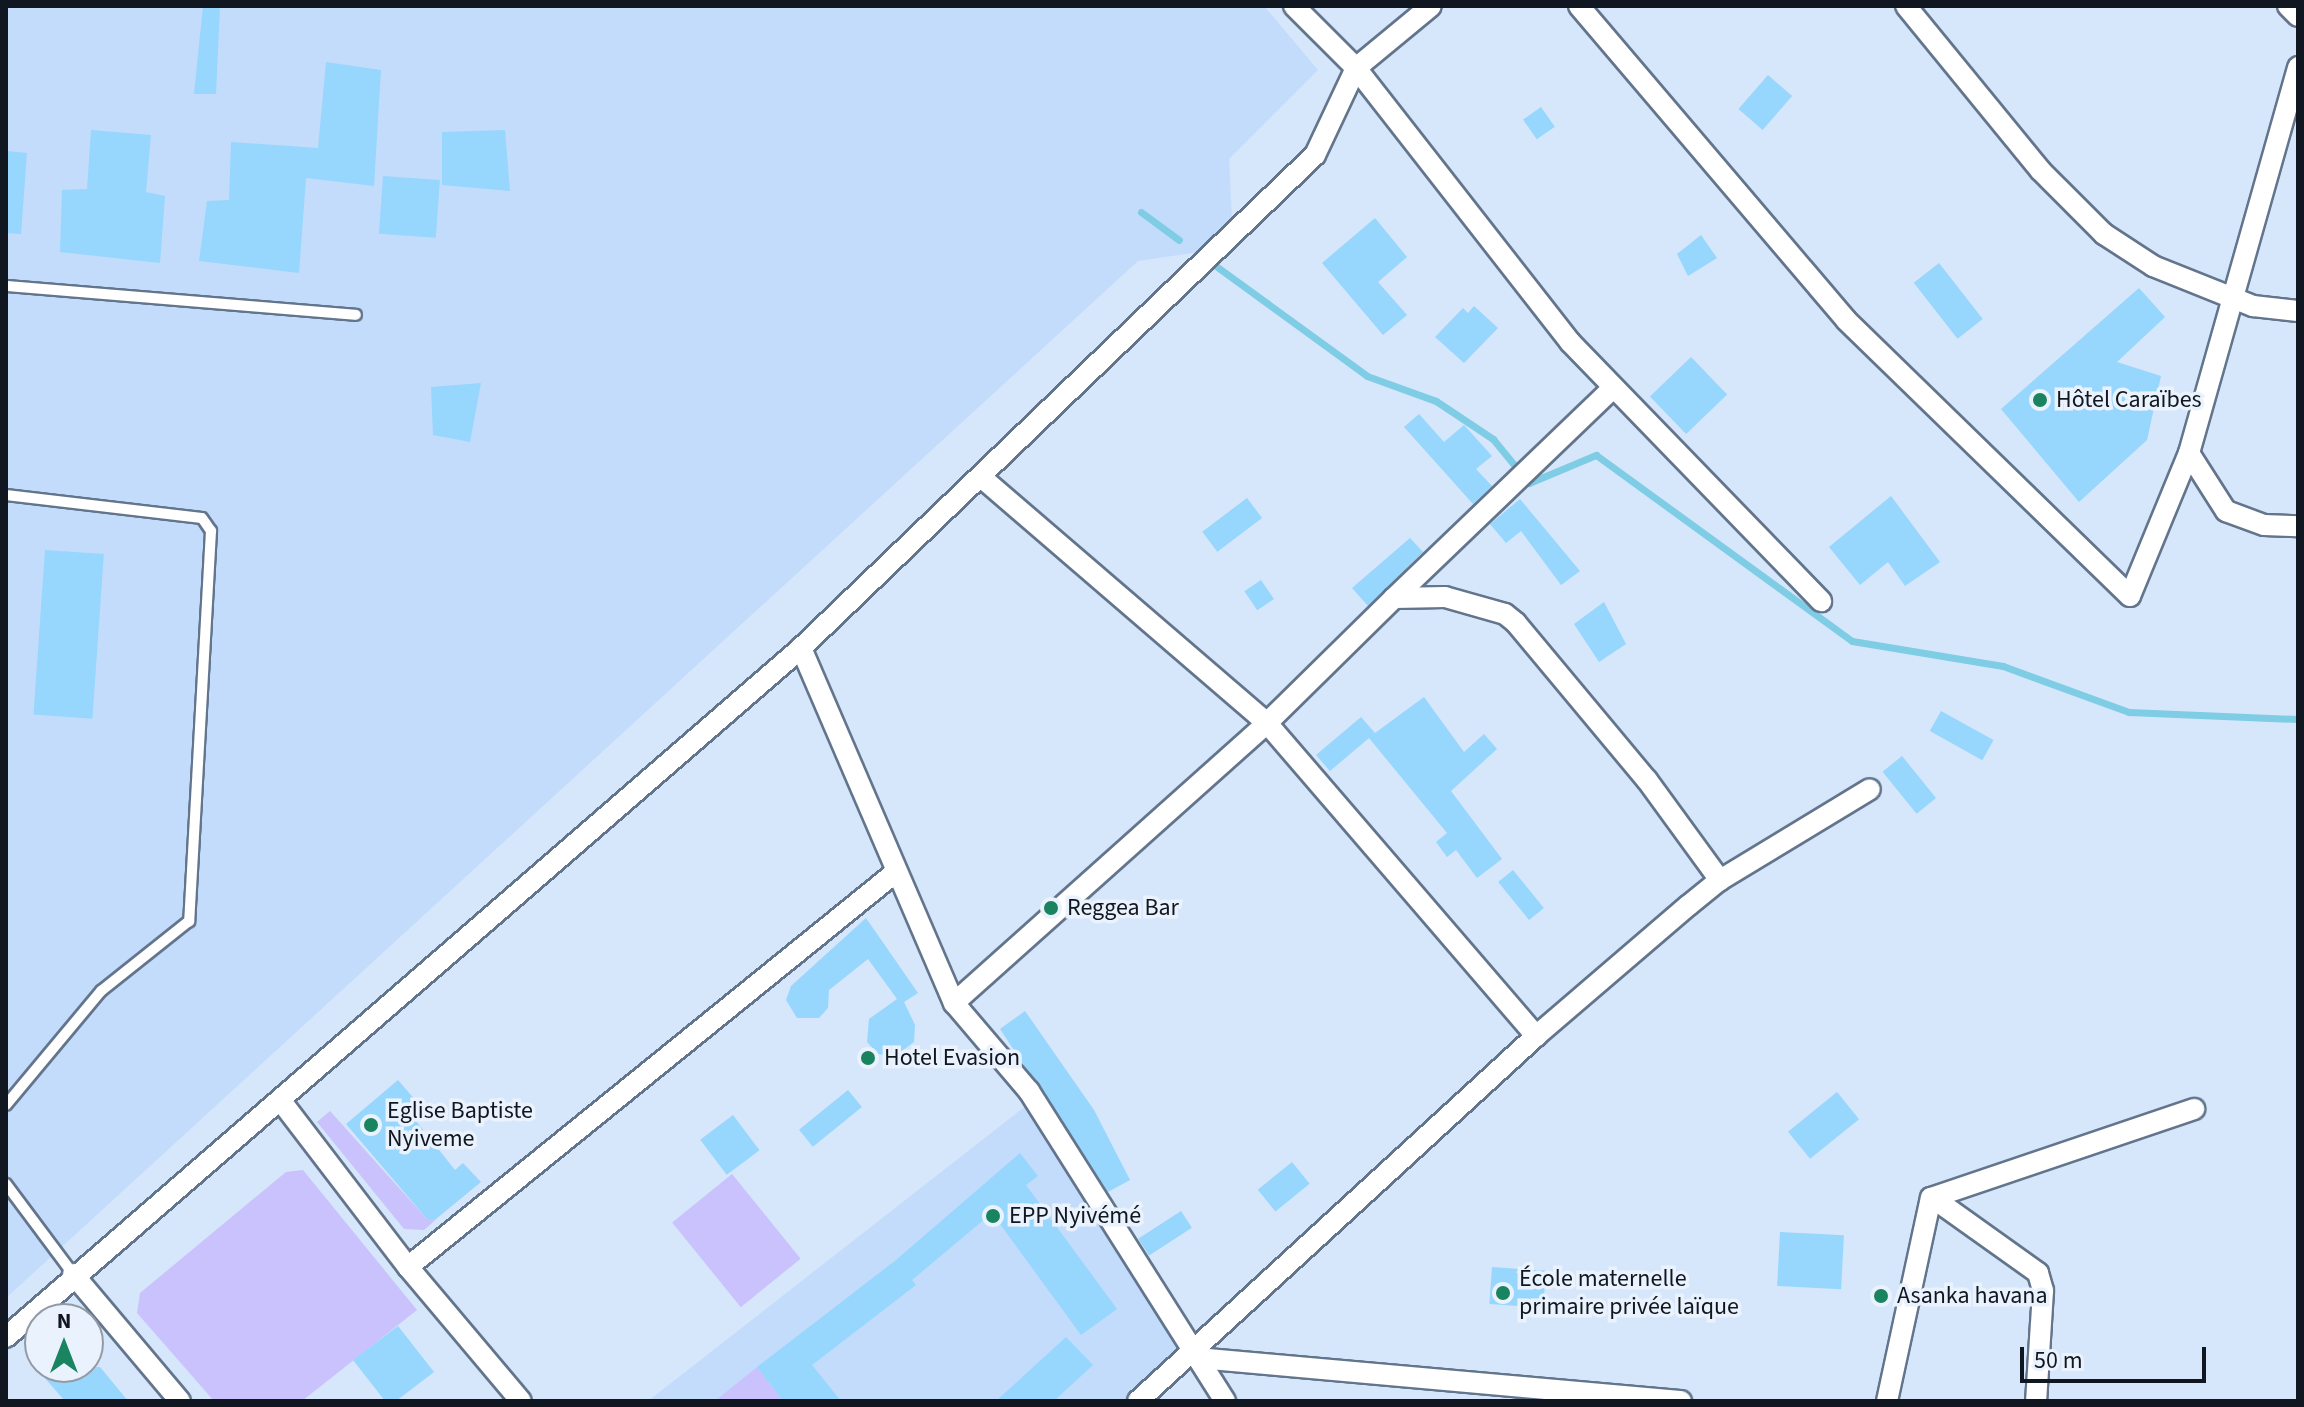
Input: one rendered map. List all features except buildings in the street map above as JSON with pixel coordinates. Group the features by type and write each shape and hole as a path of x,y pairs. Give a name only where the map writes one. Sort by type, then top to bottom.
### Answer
{"street":[{"path":"1294,6 1356,68 1458,204 1612,389 1671,442 1821,601"},
{"path":"6,1337 73,1274 281,1101 801,648 1315,155 1356,68 1431,6"},
{"path":"1579,6 1846,320 2130,596 2189,453 2298,67"},
{"path":"1906,6 2040,170 2104,234 2153,266 2232,298 2253,306 2298,311"},
{"path":"2288,6 2298,16"},
{"path":"954,1003 1267,723 1612,389"},
{"path":"2189,453 2226,511 2264,525 2298,526"},
{"path":"981,477 1267,723 1536,1036"},
{"path":"1394,598 1445,597 1505,614 1516,623 1647,780 1720,880"},
{"path":"801,648 954,1003 1029,1091 1225,1401"},
{"path":"1138,1401 1196,1354 1536,1036 1720,880 1870,789"},
{"path":"408,1267 896,872"},
{"path":"281,1101 408,1267 521,1401"},
{"path":"1933,1198 2194,1109"},
{"path":"1887,1401 1933,1198"},
{"path":"1933,1198 2038,1273 2043,1291 2036,1401"},
{"path":"73,1274 180,1401"},
{"path":"1196,1354 1681,1401"}],"lane":[{"path":"6,286 356,315"},
{"path":"6,495 202,518 211,531 189,921 101,991 6,1105"},
{"path":"6,1184 73,1274"}],"shaded area":[{"path":"6,6 1264,6 1318,70 1229,159 1232,220 1199,252 1138,261 6,1298"},
{"name":"EPP Nyivémé","path":"1027,1105 1189,1346 1124,1401 648,1401"},
{"path":"330,1111 427,1219 436,1219 424,1230 404,1229 317,1122"},
{"path":"303,1170 417,1310 302,1401 214,1401 137,1313 140,1293 286,1172"},
{"path":"732,1174 801,1259 741,1307 672,1222"},
{"path":"757,1367 783,1401 715,1401"}],"waterway":[{"path":"1141,212 1179,240"},
{"path":"1209,261 1367,376 1436,401 1493,439 1529,483 1596,455 1852,641 2003,666 2129,712 2298,719"}],"place":[{"name":"Hôtel Caraïbes","path":"2040,400"},
{"name":"Reggea Bar","path":"1051,908"},
{"name":"Hotel Evasion","path":"868,1058"},
{"name":"Eglise Baptiste Nyiveme","path":"371,1125"},
{"name":"EPP Nyivémé","path":"993,1216"},
{"name":"École maternelle primaire privée laïque","path":"1503,1293"},
{"name":"Asanka havana","path":"1881,1296"}]}
